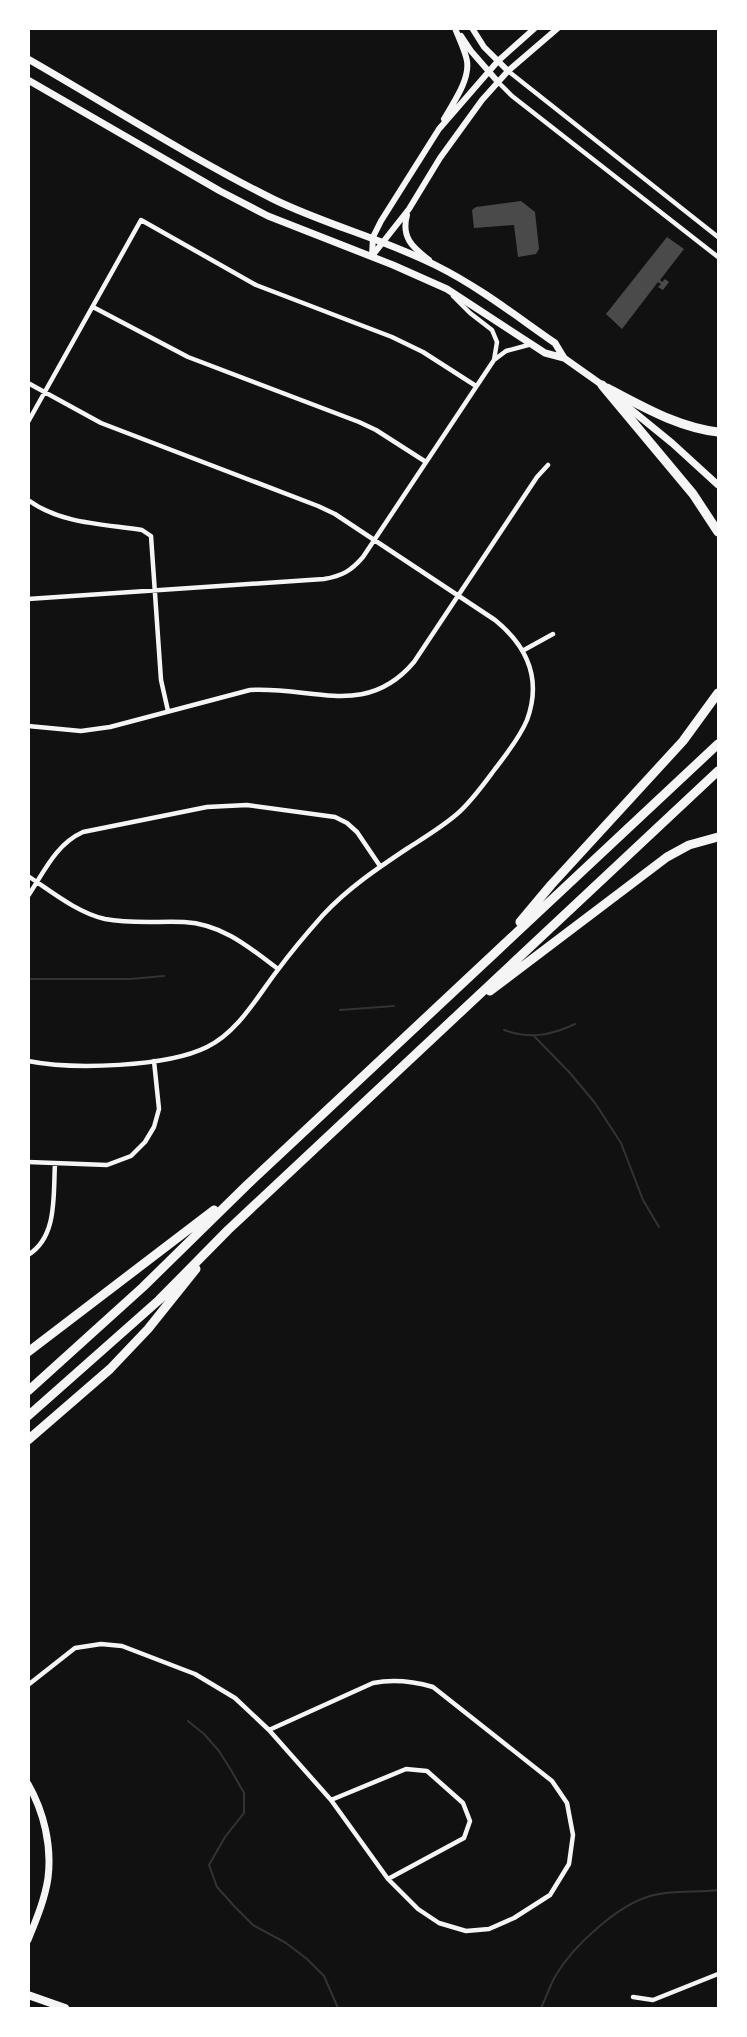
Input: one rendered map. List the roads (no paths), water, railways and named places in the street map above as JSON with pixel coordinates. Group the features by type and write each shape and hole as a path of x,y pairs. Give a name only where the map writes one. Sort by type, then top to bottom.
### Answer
{"highway":[{"path":"602,385 674,422 718,432"},
{"path":"602,385 693,494 718,532"},
{"path":"683,741 718,693"},
{"path":"498,950 551,885 718,705"},
{"path":"28,1391 143,1287 247,1185 717,745"},
{"path":"28,1416 159,1300 228,1230 718,771"},
{"path":"459,1014 541,954 656,864 689,845 718,837"},
{"path":"28,1352 247,1185"},
{"path":"28,1440 110,1370 148,1329 228,1230"}],"main road":[{"path":"28,59 173,145 265,195 373,237 437,266 555,343 564,358"},
{"path":"28,80 164,160 268,216 372,256 447,289 545,353 564,358 602,385 718,485"},
{"path":"28,1784 44,1821 48,1850 45,1895 28,1940"},
{"path":"28,1995 65,2008"}],"street":[{"path":"455,28 471,51 512,96 718,257"},
{"path":"372,256 373,237 381,221 439,129 465,81 467,61 455,28"},
{"path":"472,28 484,47 508,71 718,237"},
{"path":"439,129 488,71 535,28"},
{"path":"372,256 409,209 464,122 508,71 558,28"},
{"path":"409,209 404,228 409,243 437,266"},
{"path":"28,422 141,220 256,285 392,337 423,352 476,386"},
{"path":"447,289 470,313 492,330 497,342 494,360"},
{"path":"93,307 188,357 359,422 376,430 426,462"},
{"path":"28,599 342,576 351,570 374,540 494,360 504,352 532,344"},
{"path":"28,383 100,423 318,506 374,540 511,633 524,650 533,684 526,721 479,790 457,814 380,866 324,914 278,969 238,1023 225,1035 207,1047 181,1056 154,1061 88,1067 53,1066 28,1061"},
{"path":"28,726 81,731 110,727 250,690 266,689 338,695 371,693 390,684 403,674 537,477 548,465"},
{"path":"28,500 42,510 67,519 142,530 151,536 161,680 168,711"},
{"path":"524,650 553,634"},
{"path":"28,896 61,846 71,837 83,832 207,807 231,805 284,809 335,817 347,823 357,832 380,866"},
{"path":"28,876 90,914 106,919 187,922 213,927 243,943 278,969"},
{"path":"28,1162 107,1165 131,1156 145,1142 154,1127 159,1109 154,1061"},
{"path":"28,1255 44,1240 51,1223 55,1164"},
{"path":"28,1684 75,1648 101,1644 122,1646 195,1674 235,1698 269,1730 331,1800 388,1879 418,1909 439,1923 466,1931 489,1929 514,1918 550,1895 569,1864 573,1835 567,1803 552,1781 433,1687 413,1681 389,1680 373,1683 269,1730"},
{"path":"331,1800 406,1769 427,1771 463,1803 470,1821 464,1838 388,1879"},
{"path":"633,1997 653,2000 718,1974"}],"waterway":[{"path":"28,979 130,979 164,976"},
{"path":"340,1010 394,1006"},
{"path":"504,1030 522,1035 540,1035 575,1024"},
{"path":"534,1036 595,1103 621,1143 643,1200 659,1227"},
{"path":"188,1721 219,1751 244,1793 244,1813 225,1837 209,1865 217,1887 253,1925 286,1943 307,1959 324,1976 338,2008"},
{"path":"541,2008 556,1975 573,1952 597,1928 624,1908 659,1894 718,1890"}]}
